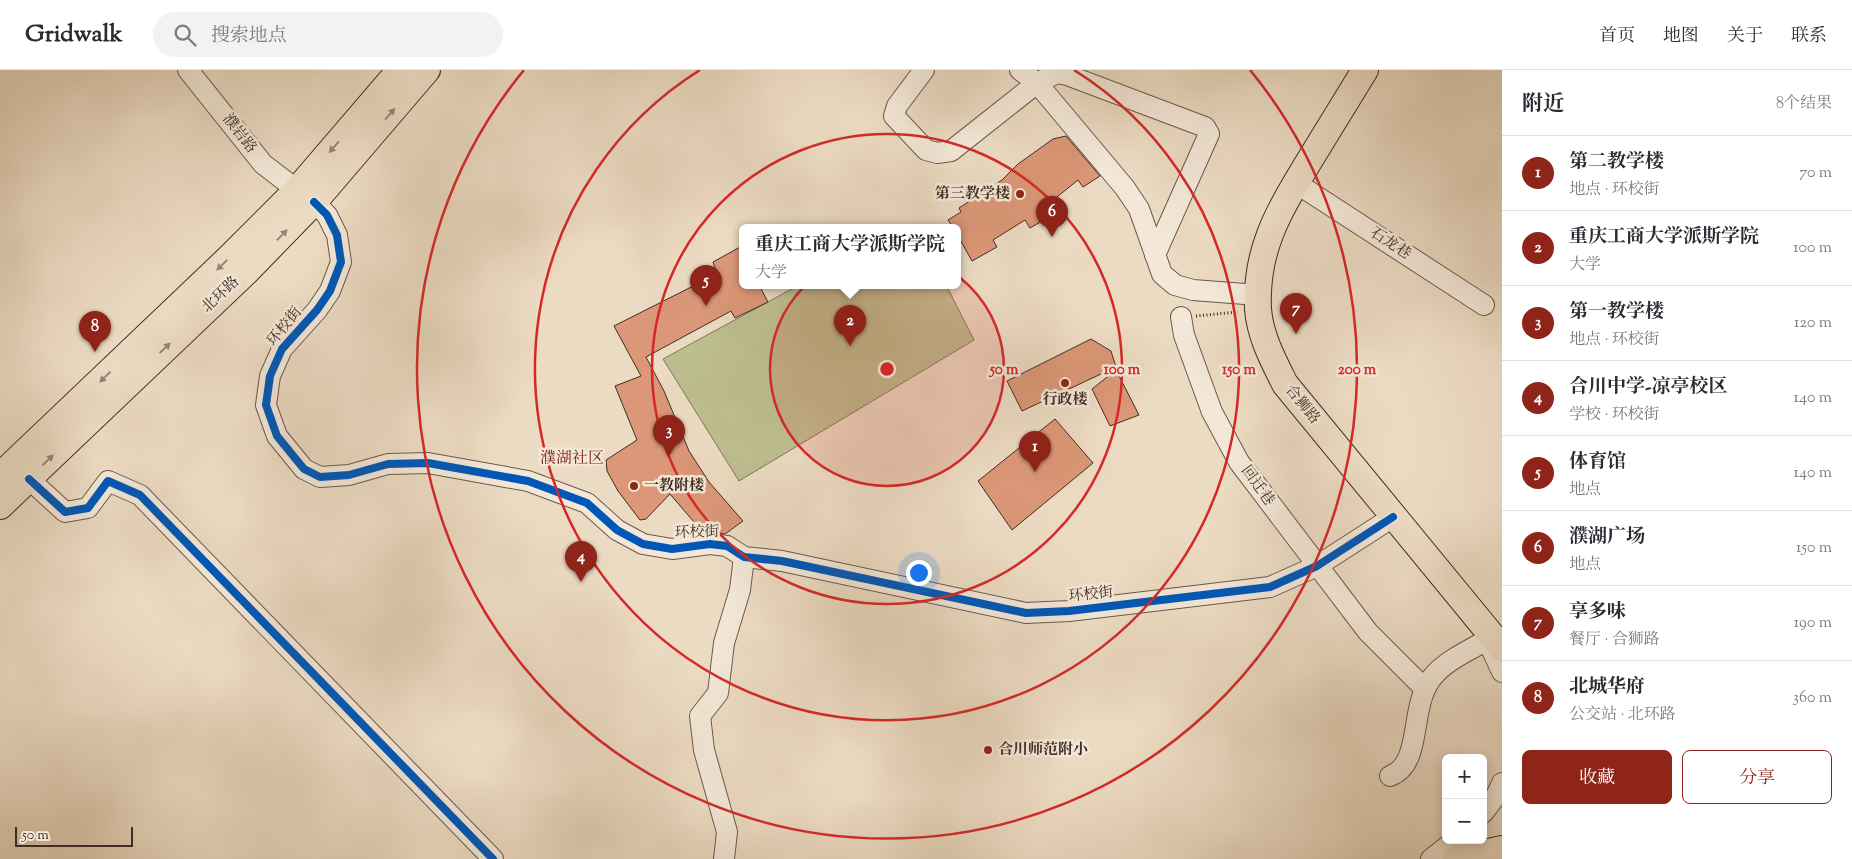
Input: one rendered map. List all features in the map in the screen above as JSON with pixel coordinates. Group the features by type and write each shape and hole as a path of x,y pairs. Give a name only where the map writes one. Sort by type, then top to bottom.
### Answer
{"main road":[{"name":"北环路","path":"0,506 247,271 306,196 400,70"},
{"name":"北环路","path":"0,476 223,264 306,196 427,70"},
{"name":"合狮路","path":"1365,70 1275,218 1263,254 1258,303 1265,344 1284,384 1476,617 1495,644"},
{"path":"1456,859 1502,849"}],"street":[{"name":"濮岩路","path":"188,70 263,164 306,196"},
{"path":"924,70 897,106 894,116 926,150 937,153 951,151 1037,83 1057,73 1067,75 1204,127 1210,134 1155,255"},
{"path":"1020,70 1037,83 1125,188 1138,209 1162,274 1175,285 1258,303"},
{"name":"石龙巷","path":"1296,183 1484,305"},
{"name":"环校街","path":"306,196 327,215 337,235 341,262 330,291 317,310 282,349 270,376 266,405 277,436 304,469 320,478 349,475 388,464 428,463 528,481 587,503 617,530 643,544 672,549 710,544 727,546 744,557 782,560 1026,613 1069,611 1270,587 1317,566 1393,517"},
{"name":"回迁巷","path":"1181,318 1184,335 1212,412 1239,462 1368,632 1425,688"},
{"path":"29,479 65,512 88,508 108,481 140,495 493,859"},
{"path":"724,859 727,832 704,750 700,716 718,694 724,643 740,590 744,557"},
{"path":"1390,776 1400,772 1408,762 1414,745 1417,709 1425,688 1434,674 1452,660 1495,644 1502,672"},
{"path":"1487,808 1496,796 1502,783"},
{"path":"1430,859 1450,844"}],"path":[{"path":"1181,318 1258,303"}],"green space":[{"path":"792,289 948,289 974,340 739,481 663,359"}],"building":[{"name":"第三教学楼","path":"1066,136 1100,176 1083,187 1078,180 1052,201 1056,213 1030,228 1025,220 993,240 997,247 972,261 961,241 961,224 951,224 948,220 961,212 959,208 1002,180 1018,164 1053,139"},
{"path":"739,248 739,289 761,289 768,302 735,318 731,311 646,357 664,391 689,451 709,482 743,521 725,534 719,533 711,523 700,529 670,494 646,519 640,520 618,491 607,471 606,460 637,440 615,386 641,376 614,326 717,274 713,262"},
{"name":"行政楼","path":"1091,339 1111,351 1116,367 1022,411 1007,381"},
{"path":"1116,370 1139,415 1110,426 1092,389"},
{"path":"1055,419 1093,463 1012,530 978,481"}],"cycle path":[{"path":"314,202 327,215 337,235 341,262 330,291 317,310 282,349 270,376 266,405 277,436 304,469 320,477 349,475 388,464 428,463 528,481 587,503 617,530 643,544 672,549 710,544 727,546 744,557 782,561 1026,613 1069,611 1270,587 1317,566 1393,517"},
{"path":"29,479 65,512 88,508 108,481 140,495 493,859"}],"place":[{"name":"第三教学楼","path":"1020,194"},
{"name":"濮湖广场","path":"1052,237"},
{"name":"体育馆","path":"706,306"},
{"name":"享多味","path":"1296,334"},
{"name":"重庆工商大学派斯学院","path":"850,346"},
{"name":"北城华府","path":"95,352"},
{"name":"行政楼","path":"1065,383"},
{"name":"第一教学楼","path":"669,456"},
{"name":"第二教学楼","path":"1035,472"},
{"name":"一教附楼","path":"634,486"},
{"name":"合川中学-凉亭校区","path":"581,582"},
{"name":"合川师范附小","path":"988,750"}],"district":[{"name":"濮湖社区","path":"572,459"}]}
